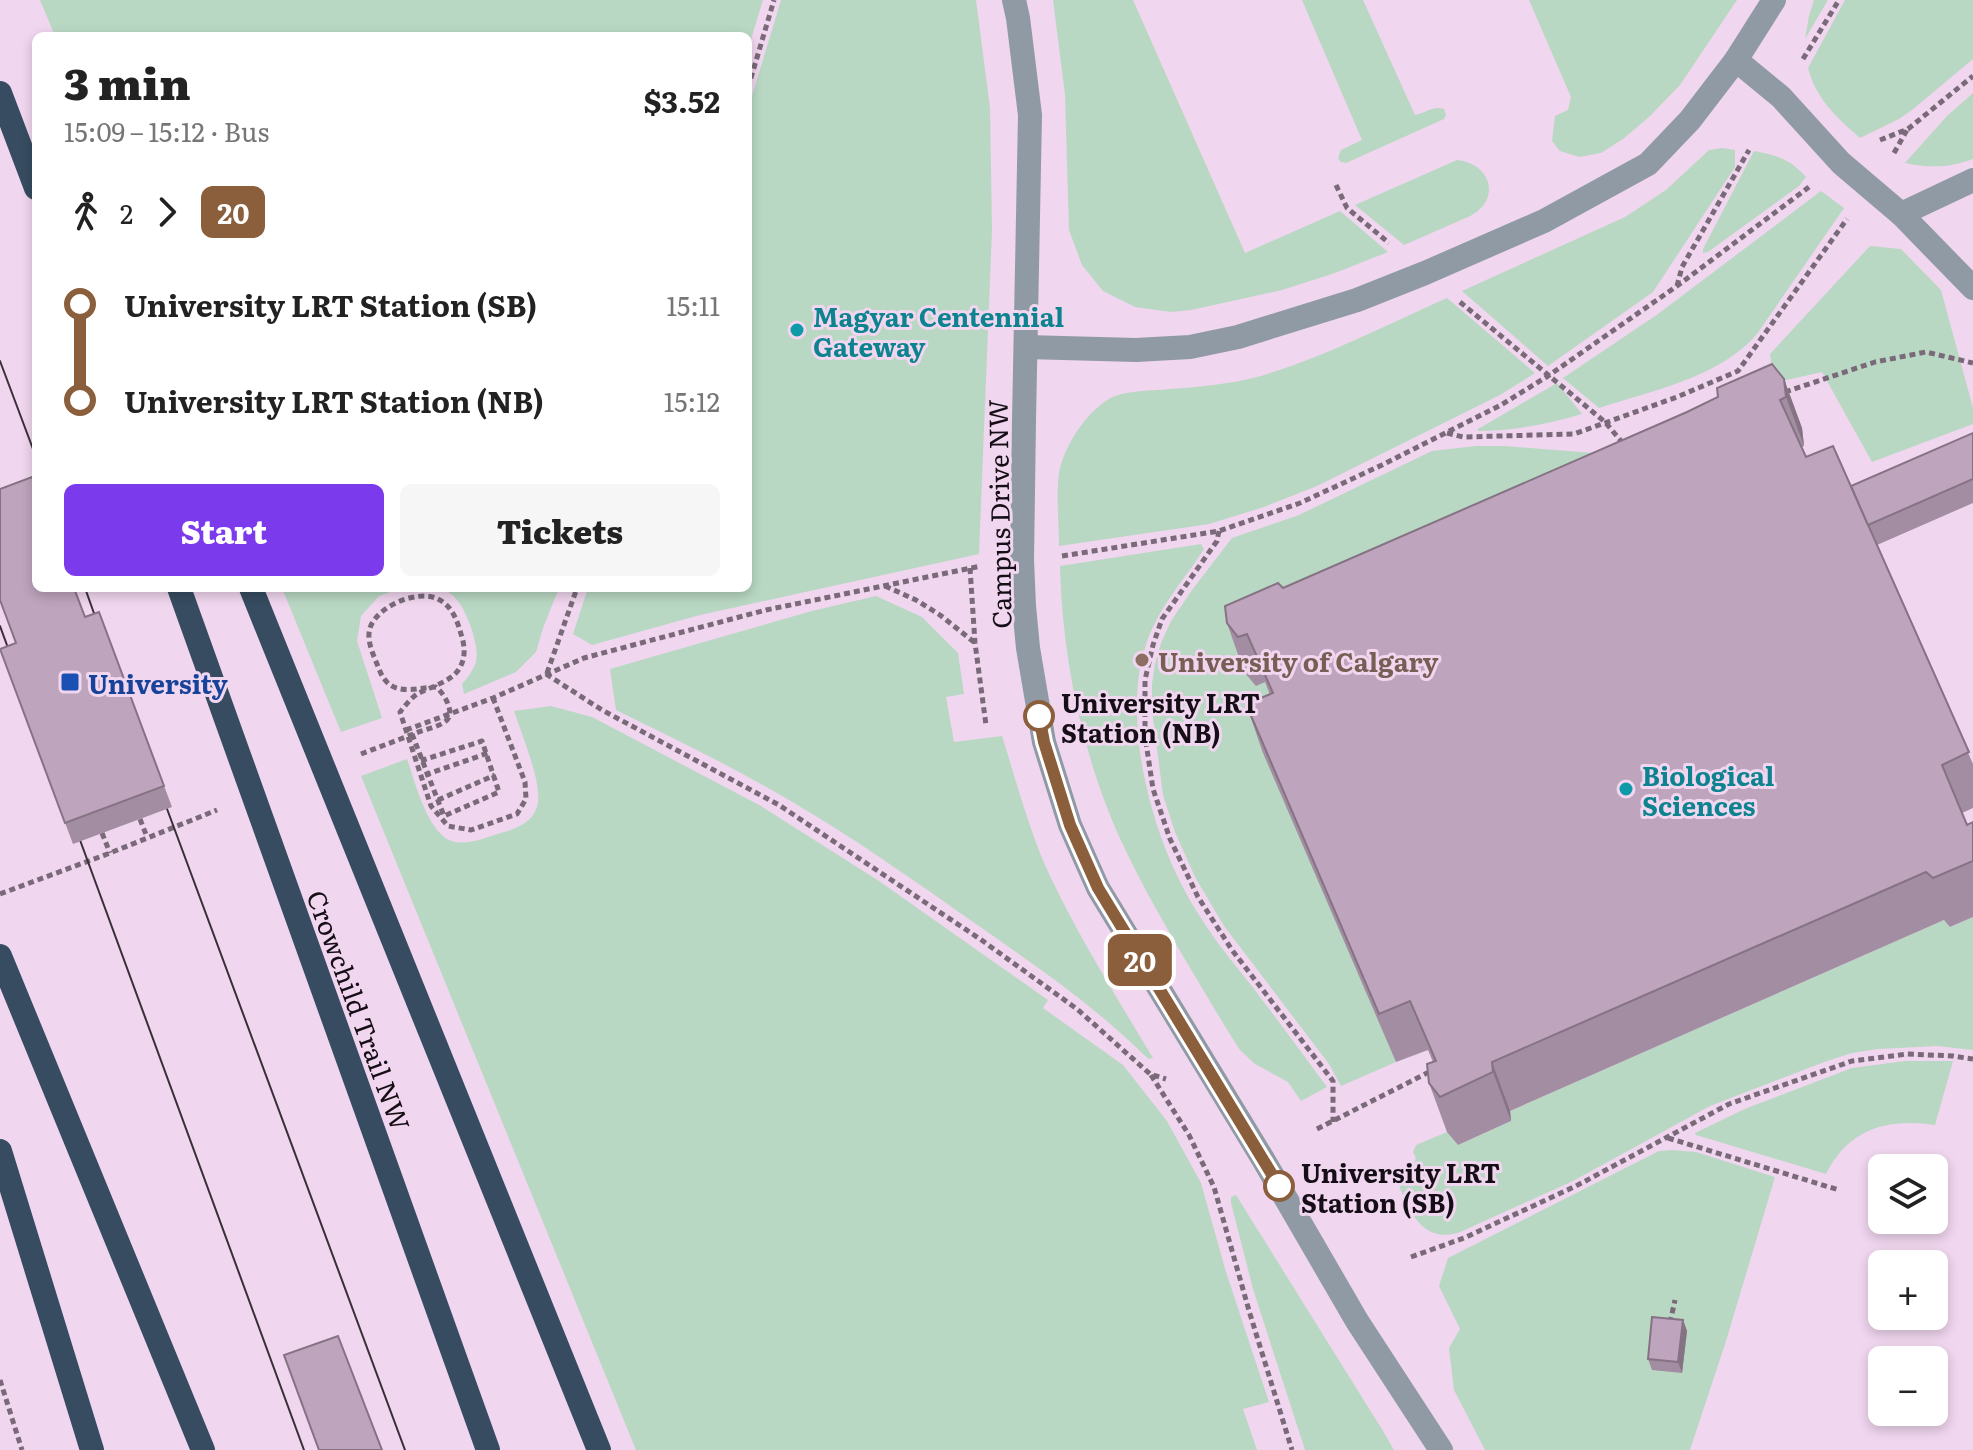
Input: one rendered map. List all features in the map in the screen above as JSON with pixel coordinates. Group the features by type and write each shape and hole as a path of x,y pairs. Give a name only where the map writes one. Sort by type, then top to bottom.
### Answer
{"highway":[{"path":"0,93 30,164"},
{"name":"Crowchild Trail NW","path":"180,592 488,1450"},
{"path":"253,592 599,1450"},
{"path":"0,956 203,1450"},
{"path":"0,1151 92,1450"}],"street":[{"name":"Campus Drive NW","path":"1014,0 1030,115 1022,560 1028,648 1044,742 1070,825 1098,888 1263,1159 1357,1321 1441,1450"},
{"path":"1026,347 1136,350 1190,347 1238,337 1357,300 1544,221 1648,164 1690,120 1736,60 1774,0"},
{"path":"1736,60 1781,97 1841,163 1901,214 1973,288"},
{"path":"1901,214 1973,180"}],"path":[{"path":"752,74 774,0"},
{"path":"1803,59 1839,0"},
{"path":"1871,143 1908,129 1973,76"},
{"path":"1890,159 1908,129"},
{"path":"1677,286 1682,267 1749,150"},
{"path":"1336,185 1347,208 1396,249"},
{"path":"1061,556 1219,531 1300,503 1446,433 1548,376 1677,286 1813,185"},
{"path":"1446,433 1463,437 1574,434 1738,371 1852,212"},
{"path":"1453,296 1605,422 1621,441 1632,443"},
{"path":"1775,396 1875,362 1926,352 1973,363"},
{"path":"1738,371 1742,382"},
{"path":"1219,531 1217,541 1162,619 1153,645 1145,680 1145,736 1153,789 1170,839 1198,897 1232,950 1333,1081 1333,1122"},
{"path":"406,730 493,698 584,658 766,610 982,566"},
{"path":"970,568 975,643 986,725"},
{"path":"885,586 940,615 975,643"},
{"path":"546,674 576,592"},
{"path":"443,692 436,687 415,691 400,689 389,684 381,675 369,643 370,628 387,607 412,597 436,598 456,618 465,646 459,669 453,675 414,696 400,712 431,806 448,826 471,830 517,814 526,799 525,782 493,698"},
{"path":"546,674 602,710 779,805 980,939 1065,1000 1150,1074 1189,1135 1214,1187 1292,1450"},
{"path":"412,734 438,800 444,816 499,792 482,741 416,762"},
{"path":"421,776 488,753"},
{"path":"438,800 495,775"},
{"path":"140,819 147,837"},
{"path":"102,833 110,853"},
{"path":"1411,1257 1464,1238 1576,1186 1729,1104 1852,1061 1907,1054 1973,1059"},
{"path":"1317,1129 1437,1068"},
{"path":"1150,1074 1175,1083"},
{"path":"1666,1137 1839,1190"},
{"path":"1669,1329 1675,1300"},
{"path":"0,1380 22,1450"}],"green space":[{"path":"40,0 763,0 752,36 752,32 53,32"},
{"path":"781,0 976,0 990,108 992,230 979,554 700,615 592,645 573,634 587,592 752,592 752,96"},
{"path":"1053,0 1133,0 1245,253 1340,211 1388,252 1282,290 1191,310 1171,312 1135,307 1103,291 1082,265 1069,230 1065,95"},
{"path":"1302,0 1363,0 1415,115 1440,108 1444,109 1444,119 1346,163 1341,162 1338,158 1341,150 1362,140"},
{"path":"1529,0 1737,0 1680,85 1649,117 1601,153 1579,157 1560,151 1552,141 1555,116 1568,110 1571,97"},
{"path":"1814,0 1828,0 1805,39 1809,16"},
{"path":"1845,0 1973,0 1973,59 1912,110 1860,138 1822,98 1808,68"},
{"path":"1973,93 1973,159 1939,166 1905,163 1947,116"},
{"path":"1709,150 1735,150 1735,167 1653,292 1548,366 1462,291 1625,217 1666,190"},
{"path":"1754,151 1783,159 1806,177 1799,186 1703,253 1703,249"},
{"path":"1457,160 1478,168 1488,184 1486,202 1468,217 1404,245 1355,205"},
{"path":"1821,191 1844,208 1757,334 1742,349 1684,381 1599,408 1563,378 1658,314"},
{"path":"1870,246 1901,249 1941,290 1973,408 1973,424 1872,462 1822,372 1774,383 1770,354"},
{"path":"1447,298 1535,373 1500,395 1317,486 1264,507 1209,524 1059,546 1058,490 1062,462 1079,428 1105,401 1128,393 1216,385 1261,376 1332,350"},
{"path":"1557,383 1582,414 1531,426 1478,431 1478,429"},
{"path":"1476,446 1594,453 1265,682 1291,742 1396,1062 1341,1086 1329,1064 1224,926 1195,877 1175,832 1163,795 1152,711 1155,664 1171,621 1232,538 1299,515 1432,451"},
{"path":"1201,544 1204,549 1156,621 1142,660 1137,708 1139,745 1147,791 1169,859 1191,901 1215,939 1327,1087 1301,1101 1288,1082 1255,1064 1240,1050 1147,892 1125,849 1098,782 1071,674 1060,566"},
{"path":"284,592 390,592 379,596 361,616 357,641 382,718 341,732"},
{"path":"448,592 557,592 536,652 516,672 464,694 462,684 472,671 477,655 468,621 454,596"},
{"path":"876,596 922,617 958,653 964,694 946,697 954,742 1002,736 1050,876 1086,945 1153,1058 1149,1059 1105,1019 1041,970 861,845 747,776 616,710 610,669 812,611"},
{"path":"551,706 592,717 761,806 879,881 1048,1000 1043,1008 1123,1065 1167,1121 1201,1183 1226,1272 1269,1402 1243,1409 1257,1450 636,1450 361,776 407,759 430,819 437,830 455,842 473,841 514,829 532,817 538,798 535,773 514,711"},
{"path":"1973,917 1973,1050 1937,1046 1878,1049 1827,1061 1710,1106 1573,1181 1458,1233 1443,1235 1429,1231 1416,1219 1406,1202 1395,1176 1413,1165 1416,1145 1447,1132 1458,1145 1511,1121 1510,1111 1944,920 1951,927"},
{"path":"1905,1061 1953,1061 1935,1125 1886,1125 1858,1136 1835,1158 1826,1174 1695,1133 1747,1108 1852,1068"},
{"path":"1659,1151 1696,1152 1775,1177 1690,1450 1485,1450 1454,1390 1449,1348 1460,1329 1439,1286 1448,1258"},
{"path":"1236,1195 1394,1450 1305,1450 1253,1289 1231,1203 1231,1197"}],"building":[{"name":"Biological Sciences","path":"1772,364 1784,379 1786,397 1780,400 1806,457 1833,446 1969,752 1942,765 1967,825 1973,822 1973,861 1933,878 1926,872 1492,1062 1493,1072 1440,1097 1429,1083 1427,1064 1436,1061 1410,1001 1379,1014 1246,704 1273,693 1247,634 1238,637 1227,623 1225,606 1278,583 1283,588 1687,412 1718,397 1717,388"},
{"path":"1973,433 1973,479 1868,525 1851,486"},
{"name":"University","path":"32,477 32,592 76,592 85,617 99,612 164,786 65,823 0,649 16,643 0,600 0,489"},
{"path":"1652,1317 1683,1320 1678,1362 1648,1359"},
{"path":"338,1336 382,1450 319,1450 284,1355"}],"tram line":[{"path":"0,361 32,446"},
{"path":"86,592 101,633"},
{"path":"0,626 15,667"},
{"path":"160,790 405,1450"},
{"path":"73,821 304,1450"}],"bus line":[{"name":"20","path":"1039,716 1070,825 1098,888 1279,1186"}],"place":[{"name":"Magyar Centennial Gateway","path":"797,330"},
{"name":"University of Calgary","path":"1142,660"},
{"name":"University","path":"70,682"},
{"name":"University LRT Station (NB)","path":"1039,716"},
{"name":"Biological Sciences","path":"1626,789"},
{"name":"University LRT Station (SB)","path":"1279,1186"}]}
